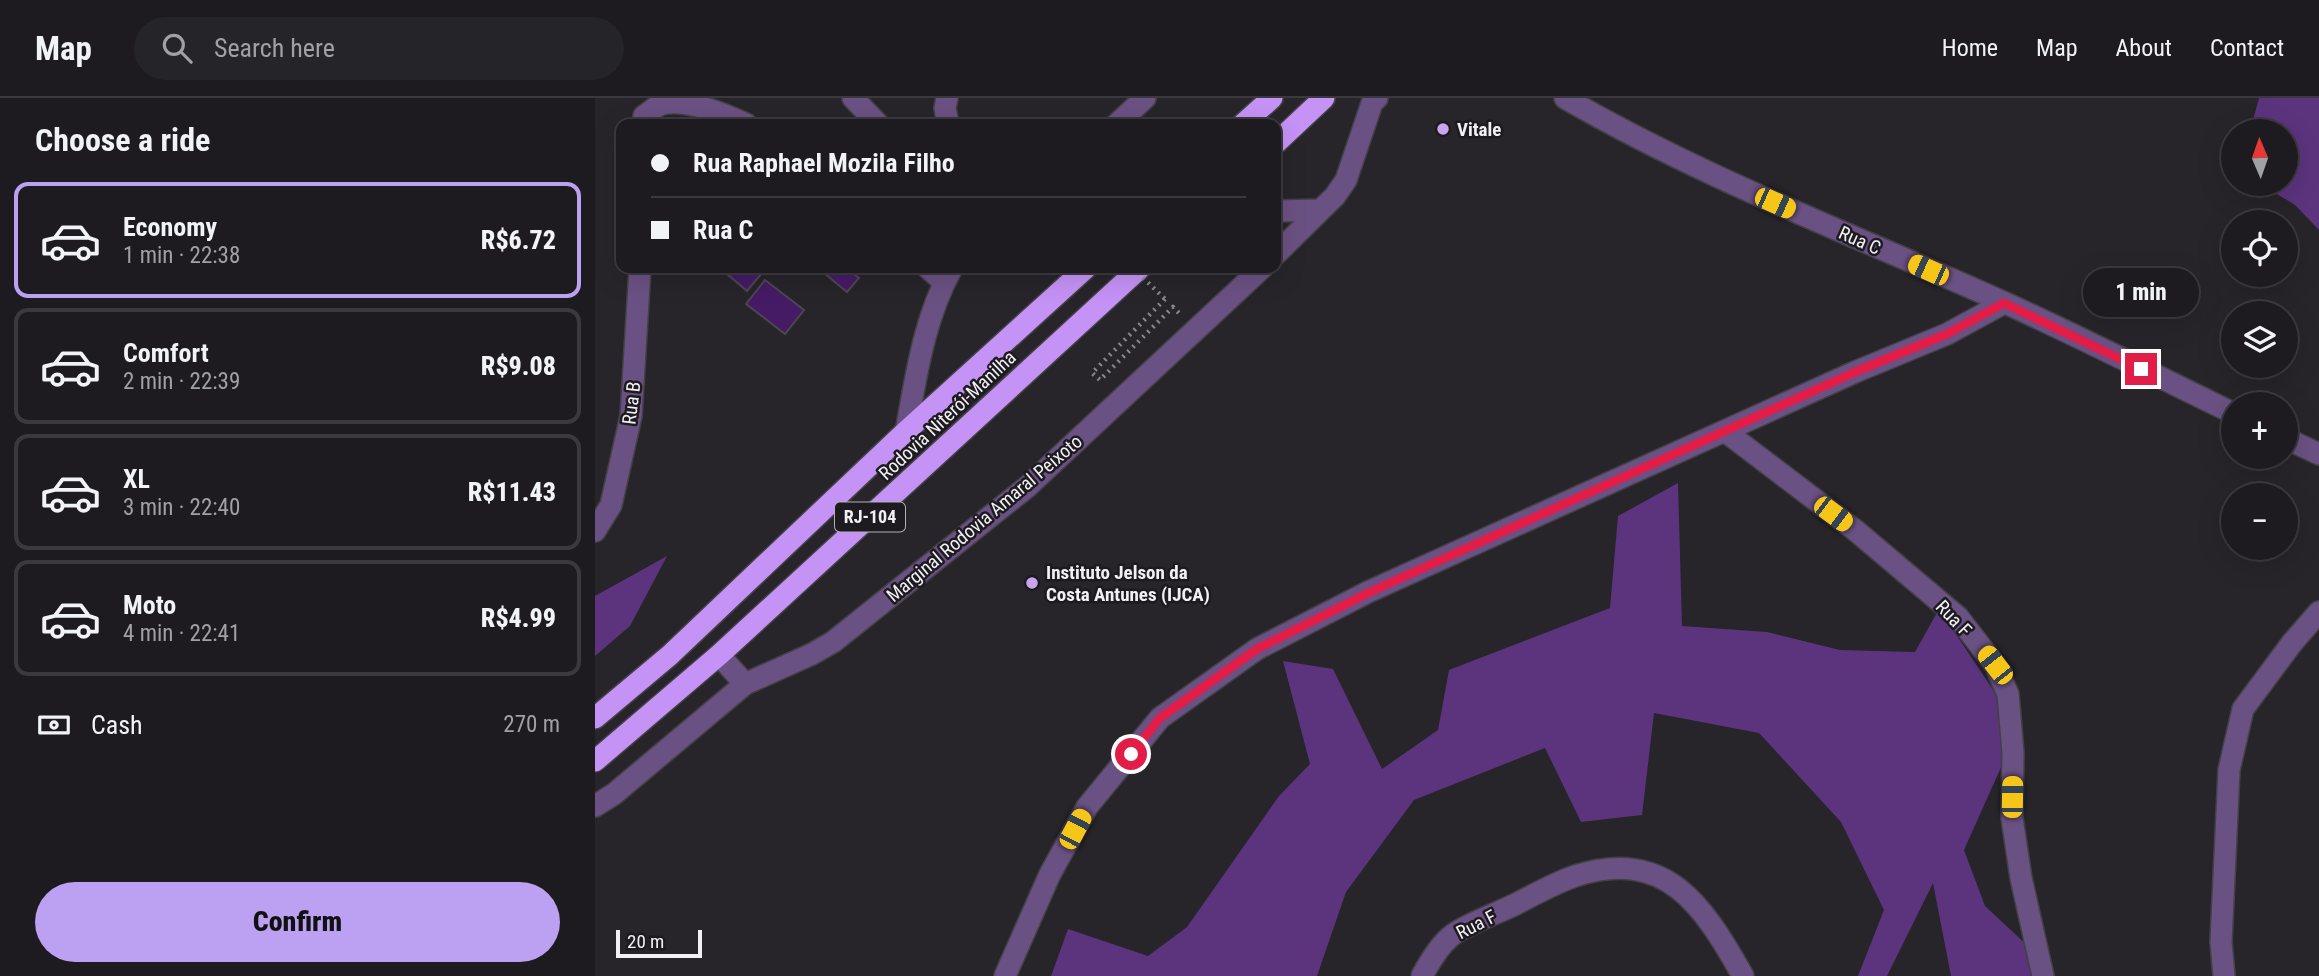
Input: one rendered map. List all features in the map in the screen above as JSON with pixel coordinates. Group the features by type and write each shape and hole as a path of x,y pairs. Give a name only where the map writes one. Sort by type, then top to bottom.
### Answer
{"highway":[{"path":"1249,119 1272,98"},
{"path":"1281,138 1324,98"},
{"name":"Rodovia Niterói-Manilha","path":"595,718 670,654 906,432 1081,273"},
{"name":"Rodovia Niterói-Manilha","path":"595,761 719,655 1135,273"}],"street":[{"path":"853,98 873,119"},
{"path":"947,98 947,119"},
{"path":"1122,119 1145,98"},
{"path":"1281,249 1335,196 1346,180 1368,115 1377,98"},
{"name":"Rua C","path":"1565,98 1625,133 2004,303 2221,407"},
{"path":"644,119 644,116 664,103 681,100 713,108 736,119"},
{"path":"1281,211 1320,210"},
{"name":"Rua B","path":"595,531 611,505 631,416 640,273"},
{"name":"Marginal Rodovia Amaral Peixoto","path":"595,806 624,786 745,684 812,654 832,642 1027,487 1257,273"},
{"path":"906,432 923,346 948,275"},
{"path":"1005,976 1050,874 1087,807 1160,718 1257,649 1356,599 1855,372 1947,334 2004,303"},
{"name":"Rua F","path":"1726,432 1855,530 1958,617 1995,665 2008,694 2013,753 2012,818 2021,878 2043,976"},
{"path":"2298,444 2319,454"},
{"path":"2224,976 2221,942 2229,770 2243,709 2292,643 2319,612"},
{"path":"719,655 745,684"},
{"name":"Rua F","path":"1422,976 1450,936 1573,877 1601,870 1633,868 1665,879 1693,900 1718,932 1743,976"}],"path":[{"path":"1138,273 1165,299 1092,373 1100,380 1173,307 1195,330"}],"shaded area":[{"path":"2259,98 2319,98 2319,230 2295,205 2280,196 2298,196 2298,119 2253,119"},
{"path":"1678,483 1682,626 1767,632 1840,650 1915,652 1939,609 2006,709 2002,765 1964,850 1985,906 2030,948 2036,976 1951,976 1933,883 1887,976 1858,976 1884,910 1841,822 1759,733 1654,713 1642,815 1581,822 1545,748 1414,800 1346,892 1317,976 1051,976 1068,929 1148,956 1187,927 1279,796 1310,764 1283,661 1333,669 1382,769 1438,730 1449,670 1610,608 1618,516"},
{"path":"667,556 630,626 595,656 595,596"}],"building":[{"path":"726,273 762,273 747,291"},
{"path":"824,273 853,273 859,278 847,292"},
{"path":"765,280 804,310 785,334 746,304"}],"place":[{"name":"Vitale","path":"1443,129"},
{"name":"Instituto Jelson da Costa Antunes (IJCA)","path":"1032,583"}],"route":[{"path":"1131,754 1160,718 1257,649 1368,593 1855,372 1947,334 2004,303 2141,369"}]}
